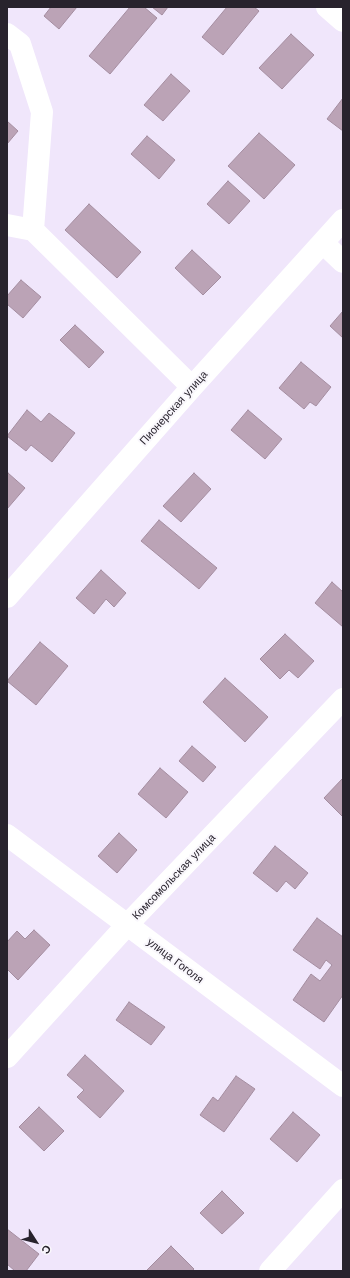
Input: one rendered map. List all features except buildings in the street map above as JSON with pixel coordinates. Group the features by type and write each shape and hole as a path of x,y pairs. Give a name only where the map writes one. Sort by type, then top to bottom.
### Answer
{"street":[{"path":"327,7 343,21"},
{"path":"7,34 20,44 42,112 33,230"},
{"name":"Пионерская улица","path":"7,597 192,387 343,220"},
{"path":"7,225 33,230 192,387"},
{"path":"323,243 343,262"},
{"name":"Комсомольская улица","path":"7,1057 127,925 343,699"},
{"name":"улица Гоголя","path":"7,835 343,1086"},
{"path":"270,1271 343,1190"}]}
